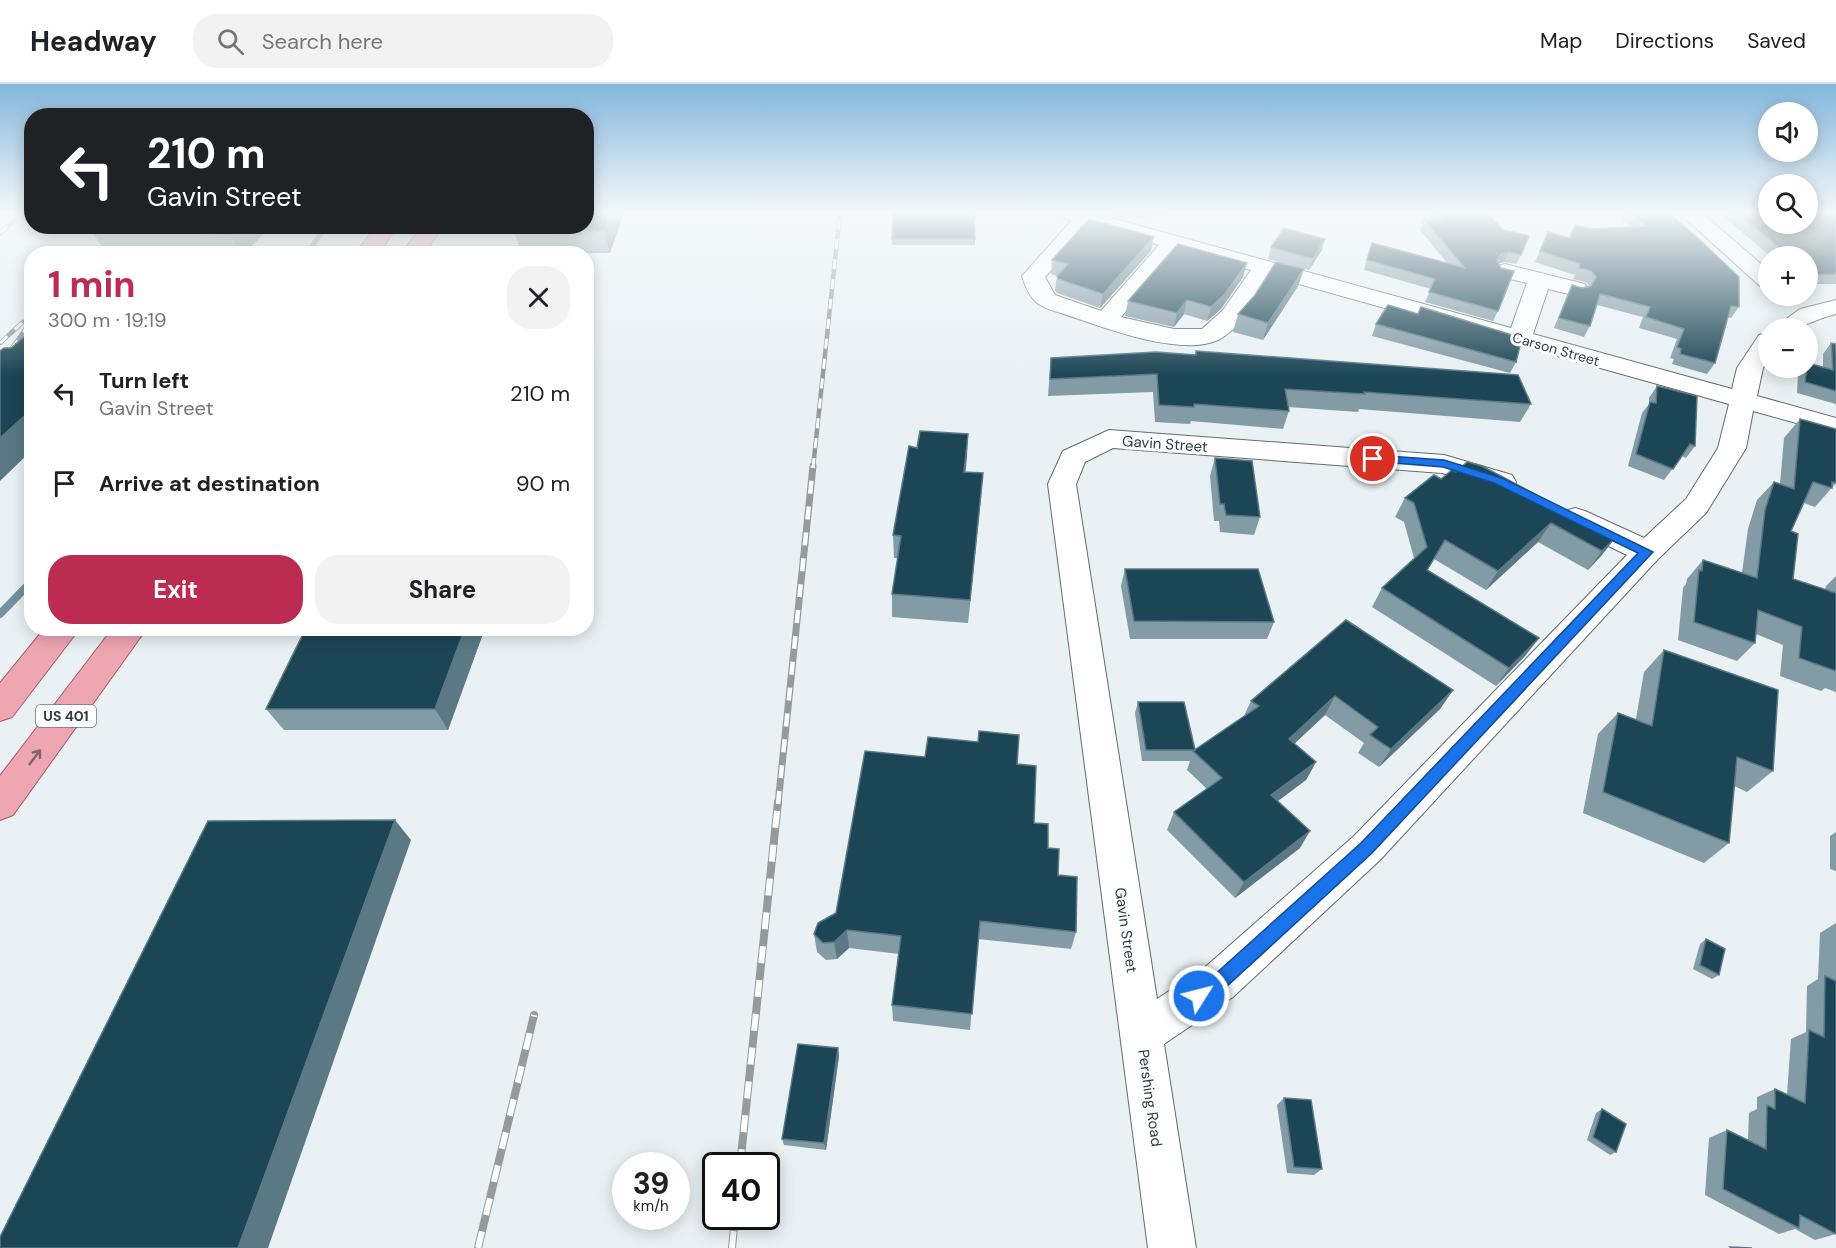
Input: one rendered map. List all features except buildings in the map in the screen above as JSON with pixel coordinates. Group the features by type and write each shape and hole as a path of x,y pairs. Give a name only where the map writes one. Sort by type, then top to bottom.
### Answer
{"main road":[{"path":"0,672 34,636"},
{"path":"0,707 58,636"},
{"name":"US 401","path":"0,804 126,636"}],"street":[{"path":"1039,267 1033,276 1038,290 1047,300 1106,320 1178,337 1209,335 1225,322 1264,268"},
{"path":"1106,320 1151,267"},
{"name":"Carson Street","path":"1264,268 1836,426"},
{"path":"1505,271 1577,289"},
{"path":"1519,339 1540,280"},
{"path":"1794,318 1801,308 1836,307"},
{"name":"Pershing Road","path":"1172,1248 1141,1034 1218,983 1367,848 1647,552 1696,506 1732,448 1750,368 1758,356"},
{"name":"Gavin Street","path":"1141,1034 1062,484 1073,457 1109,439 1444,464 1498,481 1647,552"}],"waterway":[{"path":"0,614 24,589"}],"railway":[{"path":"813,468 834,267"},
{"path":"0,343 23,322"},
{"path":"0,365 24,331"},
{"path":"778,804 813,466"},
{"path":"741,1152 778,802"},
{"path":"478,1248 534,1015"},
{"path":"732,1248 734,1230"}],"route":[{"path":"1199,996 1218,983 1367,848 1454,759 1647,552 1498,481 1444,464 1373,459"}]}
